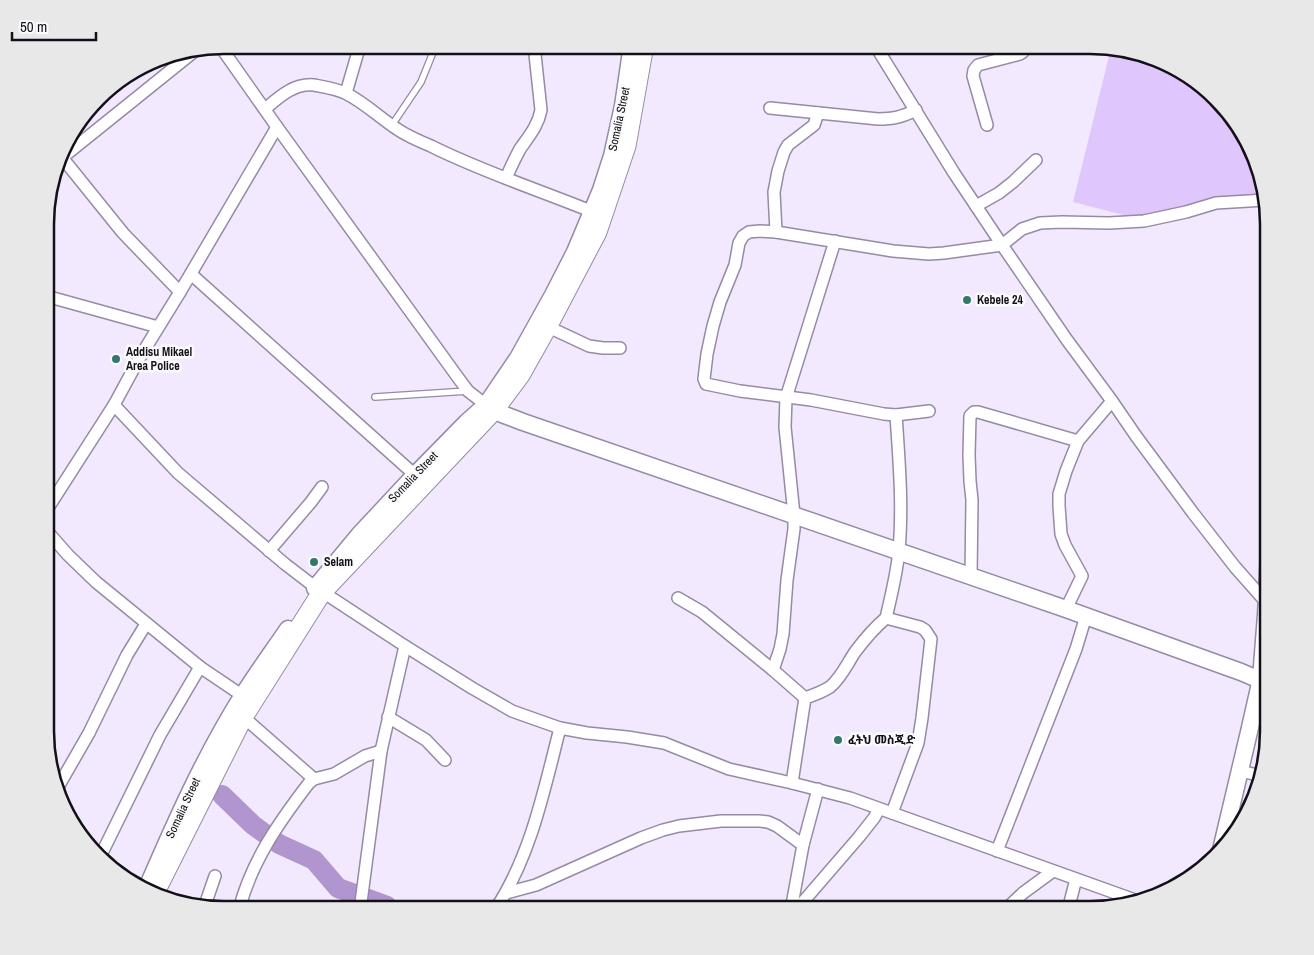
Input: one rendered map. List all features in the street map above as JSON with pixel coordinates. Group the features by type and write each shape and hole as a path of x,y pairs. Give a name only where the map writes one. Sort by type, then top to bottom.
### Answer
{"main road":[{"name":"Somalia Street","path":"543,325 593,212 612,156 623,106 631,54"},
{"path":"157,887 240,707 319,590 520,376 543,325 597,232 626,146 642,54"},
{"name":"Somalia Street","path":"319,590 359,536 415,475 466,422 490,407"},
{"path":"490,407 523,422 1086,616 1260,680"},
{"path":"1224,836 1260,700"},
{"name":"Somalia Street","path":"149,884 188,796 203,767 240,707"}],"street":[{"path":"226,54 468,391 490,407"},
{"path":"346,93 357,54"},
{"path":"506,178 519,151 538,122 540,115 535,54"},
{"path":"881,54 954,173 1067,340 1193,513 1235,567 1260,595"},
{"path":"987,125 973,76 974,70 978,65 1020,54"},
{"path":"71,149 186,58"},
{"path":"265,109 284,93 302,86 312,85 346,93 392,125 462,161 593,212"},
{"path":"770,108 889,119 904,116 916,110"},
{"path":"776,232 774,192 784,152 788,145 814,125 818,112"},
{"path":"54,499 114,405 277,127"},
{"path":"976,206 1014,182 1036,160"},
{"path":"65,164 123,233 180,292"},
{"path":"929,411 896,415 884,414 811,400 786,398 708,384 704,381 713,326 720,302 735,265 741,239 745,234 748,232 776,232 893,251 929,254 977,250 1002,245 1022,229 1040,222 1109,223 1144,221 1216,203 1258,200"},
{"path":"773,670 783,634 787,580 794,529 785,427 786,398 835,241"},
{"path":"191,274 415,475"},
{"path":"54,300 158,327"},
{"path":"543,325 595,348 620,348"},
{"path":"1066,609 1082,576 1061,534 1059,494 1078,441 1112,402"},
{"path":"114,405 178,473 269,551 319,590 498,703 526,716 560,728 587,734 659,742 729,769 818,789 892,813 1127,897"},
{"path":"971,577 970,416 974,412 978,412 1078,441"},
{"path":"805,698 822,692 835,682 867,636 886,618 899,552 902,497 896,415"},
{"path":"269,551 312,502 322,487"},
{"path":"54,539 96,582 200,667 314,779"},
{"path":"678,598 702,612 805,698"},
{"path":"997,851 1076,649 1086,616"},
{"path":"886,618 920,627 925,630 931,639 918,743 892,813"},
{"path":"62,781 90,733 127,656 146,624"},
{"path":"361,901 381,751 405,646"},
{"path":"103,852 160,735 200,667"},
{"path":"792,783 805,698"},
{"path":"388,717 426,740 445,760"},
{"path":"501,901 520,861 536,820 560,728"},
{"path":"242,901 247,884 267,841 314,779 334,774 365,756 381,751"},
{"path":"1240,771 1254,774"},
{"path":"793,901 803,845 818,789"},
{"path":"804,901 865,830 879,809"},
{"path":"506,893 536,885 659,831 679,826 721,821 768,822 777,826 803,845"},
{"path":"1015,901 1053,871"},
{"path":"207,900 215,876"},
{"path":"1070,901 1076,879"}],"lane":[{"path":"392,125 421,82 432,54"},
{"path":"376,397 468,391"}],"shaded area":[{"path":"1109,55 1145,63 1176,76 1211,103 1232,129 1243,148 1254,179 1259,203 1211,200 1143,220 1073,202"}],"waterway":[{"path":"222,795 253,825 279,844 314,860 338,888 373,901"}],"place":[{"name":"Kebele 24","path":"967,300"},
{"name":"Addisu Mikael Area Police","path":"116,359"},
{"name":"Selam","path":"314,562"},
{"name":"ፈትህ መስጂድ","path":"838,740"}]}
